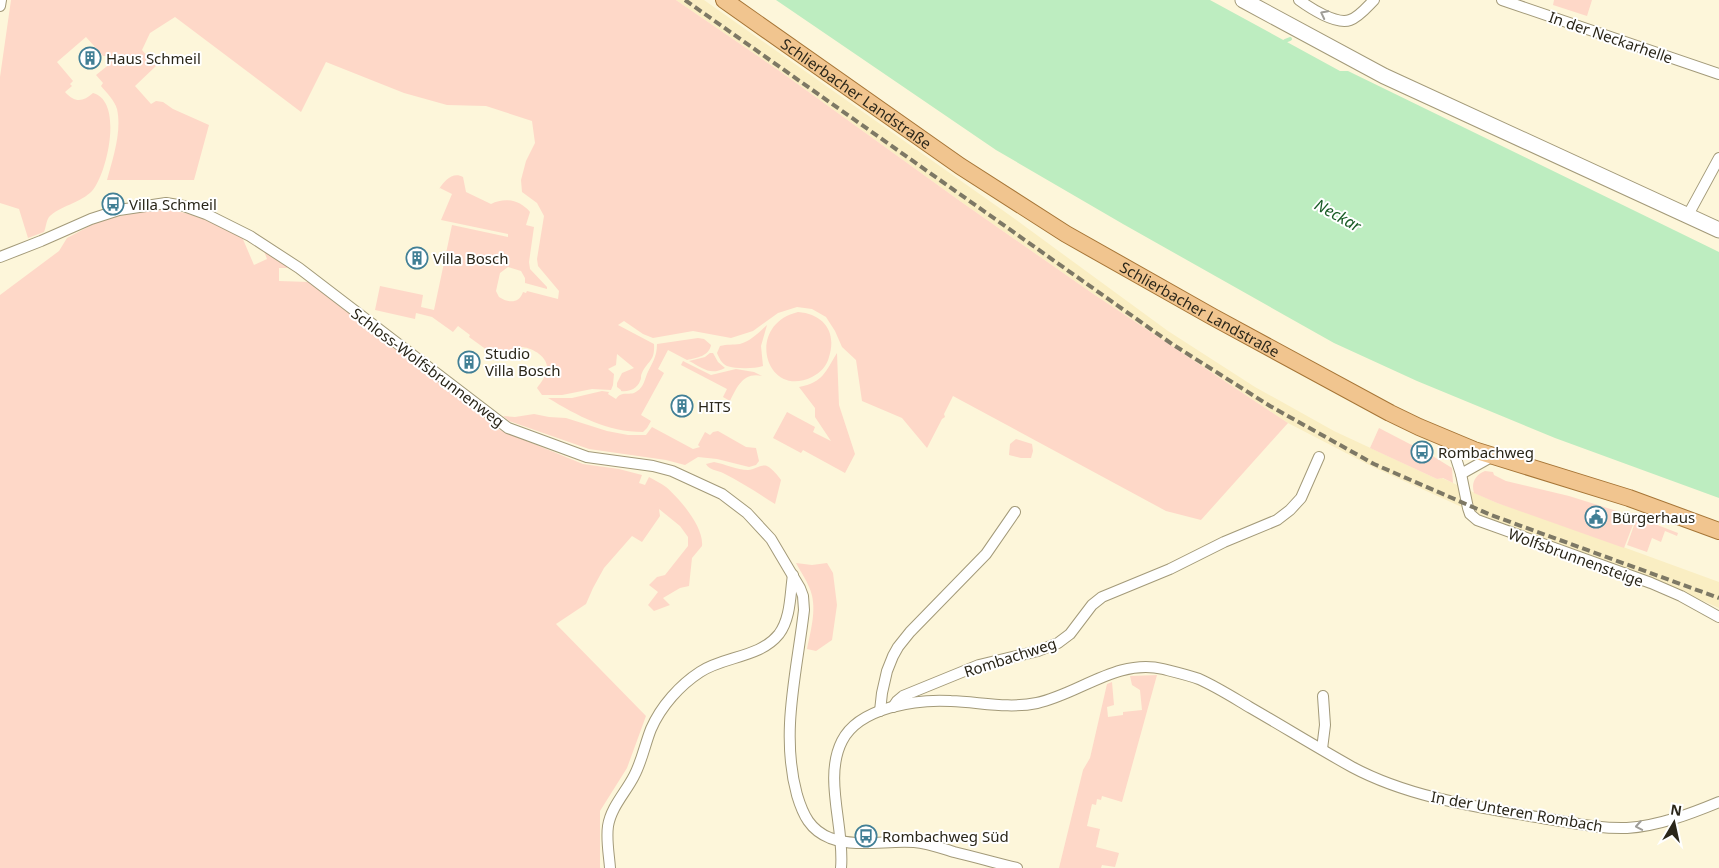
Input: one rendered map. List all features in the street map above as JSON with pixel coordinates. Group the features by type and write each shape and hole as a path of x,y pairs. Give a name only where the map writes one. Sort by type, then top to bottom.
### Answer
{"main road":[{"name":"Schlierbacher Landstraße","path":"724,0 960,166 1066,234 1213,318 1366,400 1419,427 1457,443 1629,498 1719,531"},
{"path":"1243,0 1384,76 1719,230"}],"street":[{"path":"0,6 1,0"},
{"path":"1299,0 1328,16 1348,21 1356,17 1374,0"},
{"name":"In der Neckarhelle","path":"1502,0 1719,74"},
{"path":"1688,216 1719,158"},
{"name":"Schloss-Wolfsbrunnenweg","path":"0,257 90,219 119,210 166,203 184,206 206,214 250,236 299,268 508,428 587,457 653,466 672,471 722,494 747,512 764,529 781,554 803,596 804,610 791,698 789,749 792,775 803,813 811,826 830,838 841,841 919,843 1017,868"},
{"name":"Wolfsbrunnensteige","path":"1457,443 1454,452 1468,508 1470,514 1477,520 1651,584 1680,596 1718,616"},
{"path":"1461,474 1493,455"},
{"name":"Rombachweg","path":"841,868 841,841 834,775 836,760 840,744 846,734 861,720 880,711 893,708 903,696 979,665 1038,651 1058,643 1070,634 1092,605 1102,597 1170,569 1224,542 1277,520 1290,510 1300,498 1319,457"},
{"path":"880,711 887,671 898,648 910,632 986,554 1015,512"},
{"path":"610,868 607,836 609,823 614,810 634,777 660,712 685,684 702,671 764,647 778,636 789,609 793,575"},
{"name":"In der Unteren Rombach","path":"893,708 924,701 1011,706 1035,704 1114,673 1137,667 1154,667 1199,679 1353,768 1391,786 1497,810 1597,827 1621,828 1651,824 1699,811 1719,802"},
{"path":"1322,749 1325,725 1323,696"}],"shaded area":[{"path":"11,0 676,0 781,72 1092,293 1288,423 1201,520 1166,511 953,396 944,414 945,417 942,419 927,448 902,418 862,401 856,360 842,347 826,317 812,309 797,307 778,313 753,331 731,338 693,331 653,338 643,334 624,321 618,325 654,344 652,358 641,374 641,380 637,386 624,391 617,387 622,373 634,368 617,354 616,365 608,369 614,374 611,390 592,389 562,395 542,395 537,388 545,375 547,366 544,358 532,350 517,347 504,359 498,358 469,337 470,335 458,326 453,332 432,317 416,313 415,319 375,310 380,286 423,295 421,307 434,310 452,225 508,237 508,234 441,220 452,194 439,189 446,180 456,175 463,177 466,192 491,204 507,200 517,202 530,212 526,225 534,227 529,262 530,269 547,289 525,283 525,278 521,271 508,267 500,273 496,291 499,297 513,301 519,299 523,292 526,293 527,291 558,299 559,291 538,266 537,259 544,216 537,203 522,192 521,180 526,161 535,143 532,121 486,106 447,105 404,93 326,62 301,112 175,17 150,33 142,50 156,66 135,86 151,104 156,101 163,102 173,109 209,125 194,180 107,180 116,144 118,117 114,103 101,86 103,83 96,75 111,63 111,59 108,56 103,56 86,37 57,62 73,81 70,84 72,86 65,92 69,96 76,100 82,100 93,93 102,99 108,109 110,139 103,170 98,182 88,195 53,213 48,219 44,232 28,238 19,209 0,203 0,77"},
{"path":"676,0 704,0 1008,214 1168,331 1255,387 1334,431 1437,479 1442,478 1497,503 1530,513 1719,582 1719,608 1659,582 1464,508 1373,467 1288,423 1092,293 781,72"},
{"path":"1554,0 1592,0 1587,16 1553,5"},
{"path":"167,209 215,223 242,237 254,265 267,259 264,251 287,266 287,268 279,268 279,281 309,282 500,430 583,464 619,469 642,475 639,483 645,485 649,477 666,487 690,514 699,530 702,546 692,558 689,586 680,588 663,598 670,605 654,611 648,605 658,592 649,585 657,577 665,575 688,546 688,537 680,526 659,509 660,516 642,542 632,536 604,568 586,604 556,624 646,716 627,768 600,811 600,868 0,868 0,295 59,251 67,238 101,220 144,211"},
{"path":"798,312 815,316 826,326 830,332 831,348 827,363 820,371 812,377 796,381 783,378 773,370 768,358 767,344 771,331 781,319"},
{"path":"767,325 761,346 763,366 735,368 727,366 722,362 717,353 720,346 744,343"},
{"path":"698,338 704,339 711,345 708,352 702,356 687,360 668,350 658,369 664,373 641,415 651,421 643,432 617,429 593,422 548,398 572,398 602,391 609,392 608,394 616,399 622,394 634,393 644,382 655,356 657,344"},
{"path":"713,353 718,362 725,368 711,371 689,361 705,357"},
{"path":"837,353 839,405 855,454 845,473 803,450 801,453 773,438 787,412 815,427 813,432 831,441 815,417 815,408 799,387 819,379"},
{"path":"683,361 711,375 736,369 754,372 762,376 755,375 745,378 730,401 723,397 727,389 681,365"},
{"path":"534,414 566,418 607,431 628,435 646,435 652,427 693,449 700,447 698,445 705,432 710,435 718,431 746,447 756,448 759,461 756,465 749,467 717,459 698,457 685,465 666,460 589,449 509,421 503,416 515,417"},
{"path":"1379,428 1452,468 1453,483 1443,478 1437,479 1370,448"},
{"path":"1016,439 1032,444 1031,458 1009,455 1010,444"},
{"path":"714,462 744,470 751,470 762,466 769,467 781,480 775,504 736,480 709,468 706,464"},
{"path":"1485,471 1493,472 1494,475 1506,481 1569,496 1636,517 1624,548 1474,493 1473,486 1475,480"},
{"path":"1637,517 1678,533 1677,536 1665,531 1661,542 1652,538 1647,552 1627,545"},
{"path":"796,563 812,565 827,563 833,573 837,605 832,640 816,651 807,649 813,618 812,594"},
{"path":"1157,675 1122,802 1102,796 1101,800 1097,799 1096,805 1092,804 1087,826 1100,829 1096,847 1119,853 1115,867 1102,865 1101,868 1059,868 1083,770 1090,758 1107,684 1112,682 1114,705 1107,707 1108,717 1123,715 1123,712 1142,710 1140,690 1132,685 1130,676"}],"water":[{"name":"Neckar","path":"776,0 1210,0 1340,71 1348,71 1719,252 1719,498 1555,438 1417,381 1334,343 996,150"}],"waterway":[{"path":"1285,41 1290,39"}],"railway":[{"path":"685,0 1172,344 1270,406 1374,464 1491,515 1719,598"}],"place":[{"name":"Haus Schmeil","path":"90,58"},
{"name":"Villa Schmeil","path":"113,204"},
{"name":"Villa Bosch","path":"417,258"},
{"name":"Studio Villa Bosch","path":"469,362"},
{"name":"HITS","path":"682,406"},
{"name":"Rombachweg","path":"1422,452"},
{"name":"Bürgerhaus","path":"1596,517"},
{"name":"Rombachweg Süd","path":"866,836"}]}
